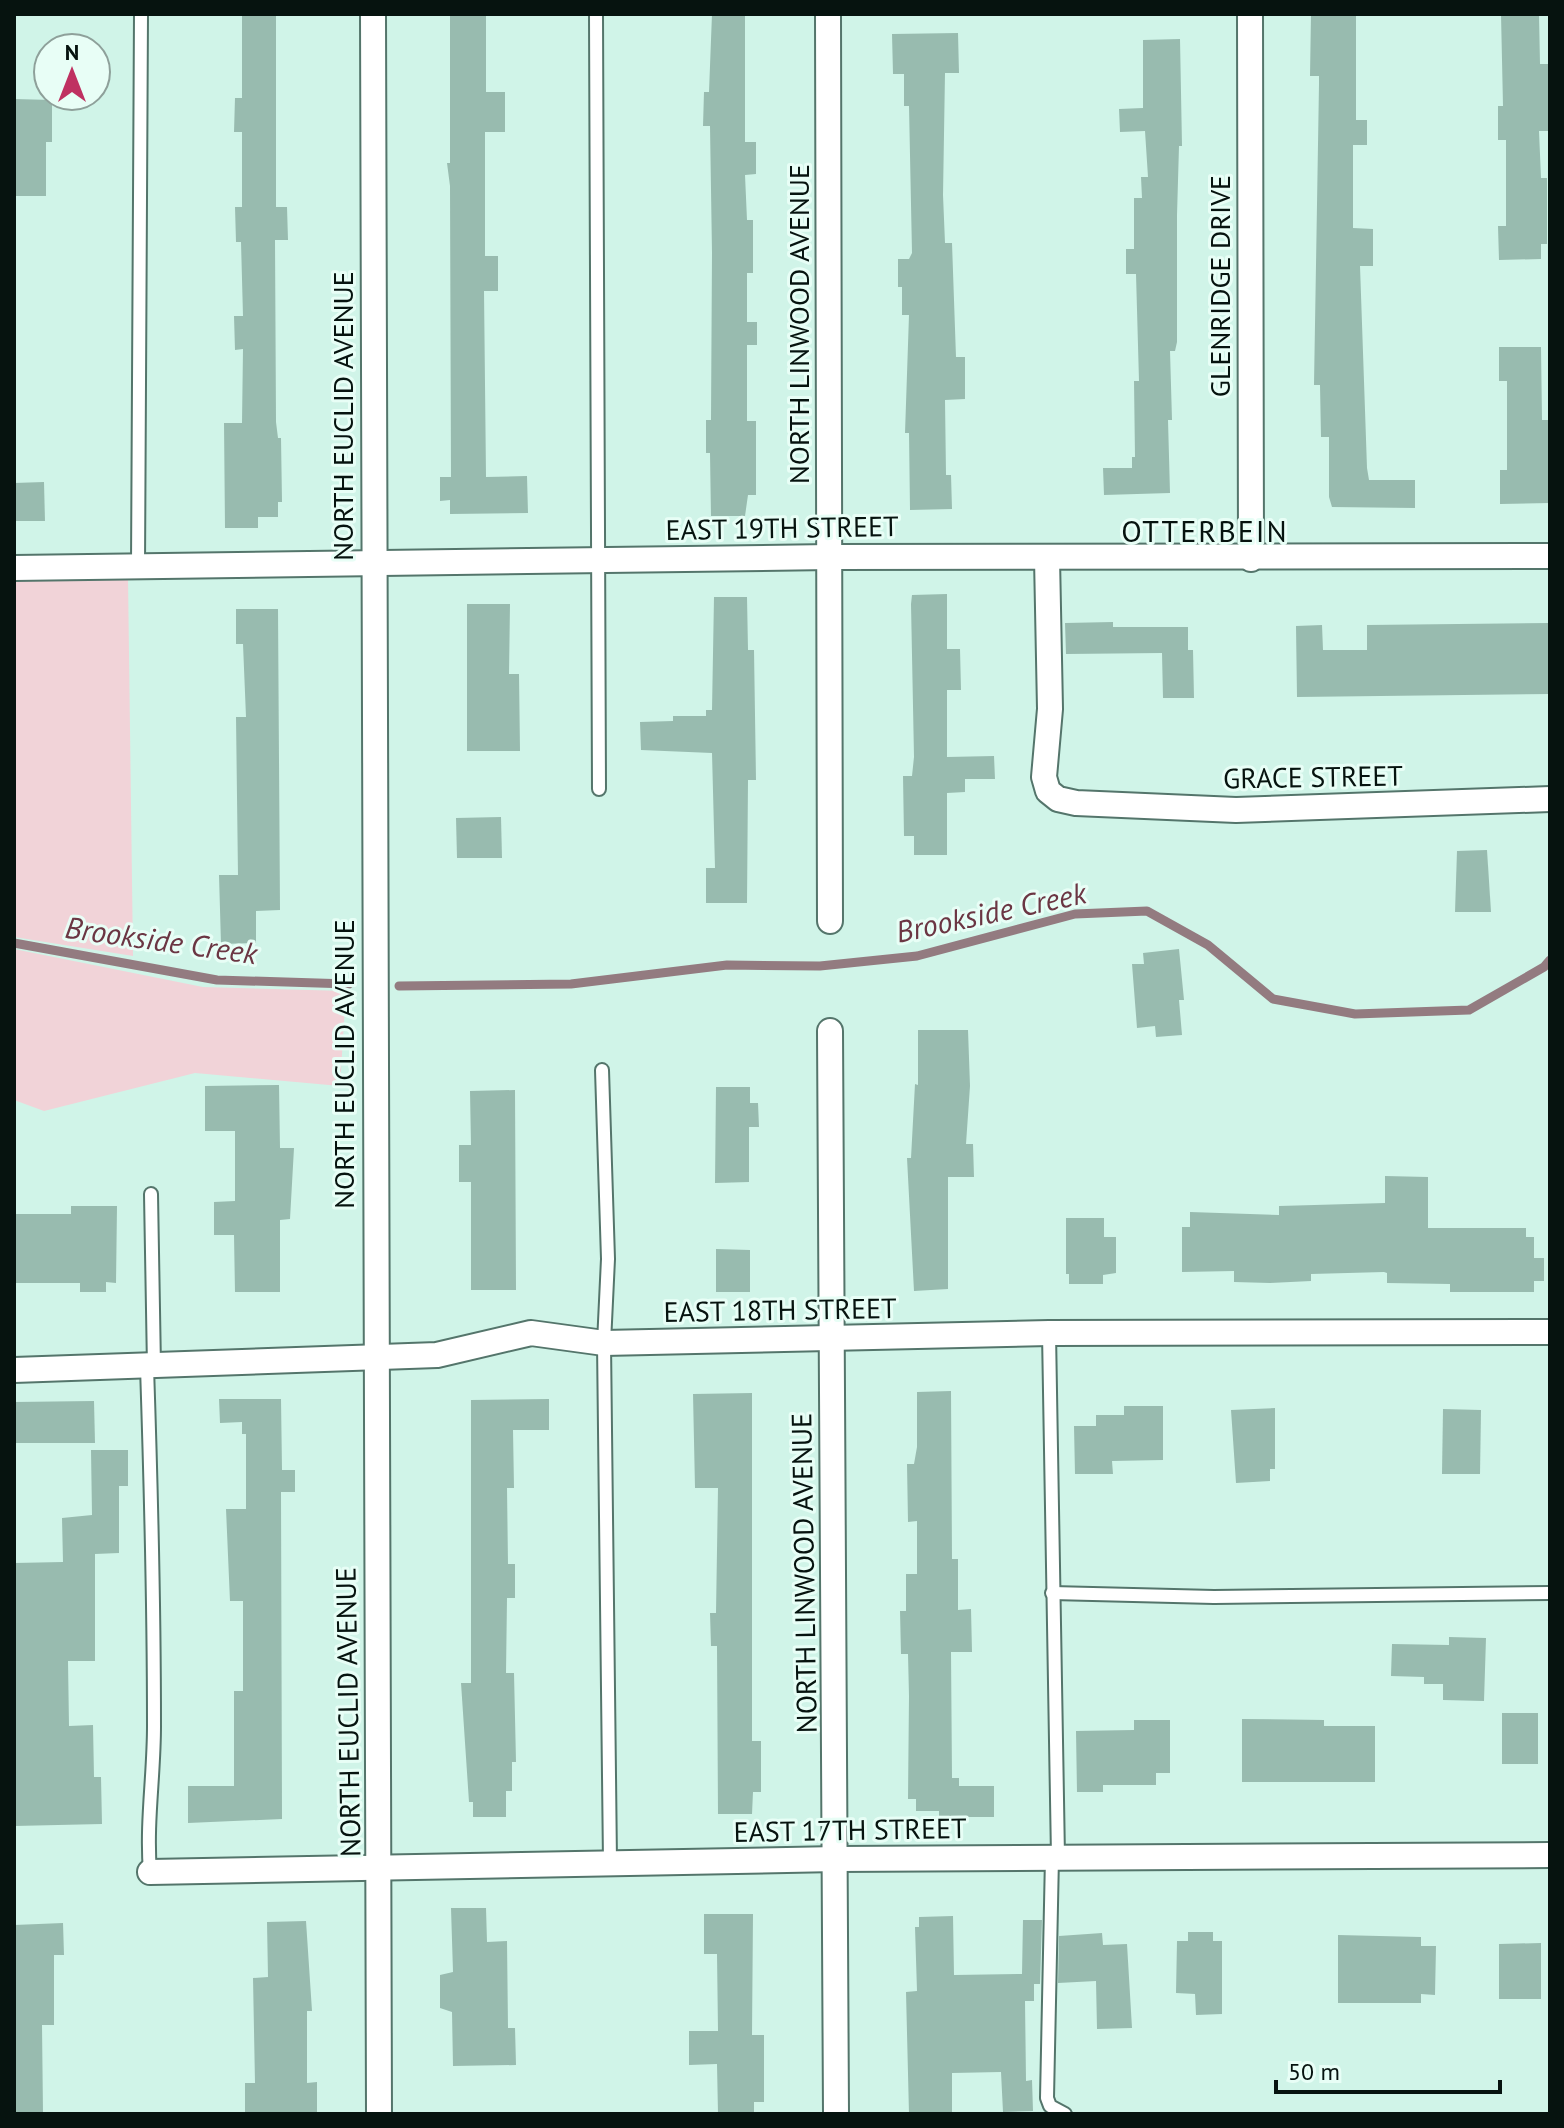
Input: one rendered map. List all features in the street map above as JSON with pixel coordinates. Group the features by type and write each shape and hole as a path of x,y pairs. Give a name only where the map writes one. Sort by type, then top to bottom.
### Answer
{"street":[{"name":"NORTH EUCLID AVENUE","path":"373,14 379,2114"},
{"name":"NORTH LINWOOD AVENUE","path":"828,14 830,921"},
{"name":"GLENRIDGE DRIVE","path":"1250,14 1251,559"},
{"name":"EAST 19TH STREET","path":"14,568 830,557 1251,559 1550,556"},
{"name":"GRACE STREET","path":"1047,558 1050,709 1044,777 1048,791 1058,799 1076,803 1236,810 1550,799"},
{"name":"NORTH LINWOOD AVENUE","path":"830,1031 837,1859 836,2114"},
{"name":"EAST 18TH STREET","path":"14,1370 437,1355 531,1333 604,1343 1049,1333 1550,1332"},
{"name":"EAST 17TH STREET","path":"150,1872 837,1859 1550,1855"}],"lane":[{"path":"138,567 141,14"},
{"path":"596,14 599,789"},
{"path":"602,1070 608,1259 604,1343 610,1862"},
{"path":"150,1872 147,1821 154,1753 151,1194"},
{"path":"1049,1333 1055,1857 1047,2098 1050,2106 1065,2114"},
{"path":"1052,1593 1214,1597 1550,1593"}],"shaded area":[{"path":"128,577 133,956 14,937 14,578"},
{"path":"14,949 203,987 346,991 340,1086 195,1073 44,1111 14,1100"}],"building":[{"path":"242,14 276,14 276,207 287,207 288,240 275,240 276,422 278,438 281,438 282,502 278,502 278,517 258,517 258,528 225,528 224,423 242,423 243,349 235,350 234,316 243,316 241,242 236,242 235,207 242,207 242,132 234,132 235,98 242,98"},
{"path":"450,14 486,14 486,92 505,92 505,132 485,132 485,256 498,256 498,291 484,291 486,477 527,476 528,513 450,514 450,500 440,501 440,477 451,477 450,186 447,163 450,163"},
{"path":"712,14 745,14 745,142 756,142 756,174 745,175 747,220 753,220 753,273 747,273 747,322 757,322 757,345 747,345 747,421 756,421 756,495 748,495 745,516 711,516 710,453 706,453 706,420 711,420 712,253 710,126 703,126 704,92 709,92"},
{"path":"1311,14 1356,14 1356,120 1367,120 1367,145 1353,145 1353,228 1373,229 1373,266 1360,266 1367,468 1369,480 1415,480 1415,508 1332,507 1329,497 1329,437 1321,437 1320,385 1314,385 1319,76 1310,76"},
{"path":"1501,14 1539,14 1540,64 1550,64 1549,131 1539,131 1541,178 1547,178 1547,244 1541,244 1541,259 1499,260 1498,226 1506,226 1506,140 1498,140 1498,106 1503,106"},
{"path":"958,33 959,73 945,73 943,195 945,243 952,243 956,357 965,357 965,399 945,400 946,475 951,475 952,509 910,510 909,433 905,433 909,315 902,315 902,287 898,287 898,259 909,259 912,253 909,106 904,106 904,74 893,74 892,34"},
{"path":"1180,39 1182,146 1179,146 1177,215 1177,342 1175,351 1170,351 1170,493 1104,495 1103,468 1132,468 1132,457 1135,457 1134,381 1139,381 1136,274 1126,274 1126,249 1134,249 1134,198 1142,198 1141,177 1148,177 1145,131 1120,132 1119,109 1143,108 1143,40"},
{"path":"14,99 32,99 32,112 52,112 52,142 46,142 46,196 14,196"},
{"path":"1499,347 1541,347 1542,420 1550,420 1550,503 1500,504 1500,470 1507,470 1507,381 1499,381"},
{"path":"44,482 45,521 14,521 14,483"},
{"path":"947,594 947,649 960,649 961,690 947,690 947,757 994,756 995,779 965,779 965,792 947,793 947,855 914,855 914,836 904,836 903,776 912,776 914,757 912,595"},
{"path":"714,597 747,597 748,650 754,650 756,780 748,780 747,903 706,903 706,868 715,868 712,753 641,750 640,722 673,721 673,716 706,716 706,710 712,710"},
{"path":"467,604 510,604 509,674 519,674 520,751 467,751"},
{"path":"236,609 278,609 280,910 256,911 256,943 221,944 219,875 238,875 236,717 246,717 243,644 236,644"},
{"path":"1113,622 1113,627 1188,627 1188,650 1193,650 1194,698 1163,698 1162,653 1066,654 1065,623"},
{"path":"1550,623 1550,694 1297,697 1296,626 1322,625 1323,650 1367,650 1367,625"},
{"path":"501,817 502,858 457,858 456,818"},
{"path":"1487,850 1491,912 1455,912 1457,851"},
{"path":"1179,949 1184,1000 1179,1000 1182,1035 1156,1037 1155,1026 1137,1028 1132,964 1144,964 1143,953"},
{"path":"918,1030 968,1030 970,1086 966,1144 973,1144 974,1177 948,1177 948,1289 914,1291 907,1158 911,1158 915,1084 918,1085"},
{"path":"279,1085 280,1148 294,1148 290,1219 280,1220 280,1292 235,1292 234,1235 214,1235 214,1202 235,1201 235,1131 205,1131 205,1086"},
{"path":"716,1087 750,1087 750,1103 758,1103 759,1127 749,1127 749,1182 715,1183"},
{"path":"515,1090 516,1290 471,1290 471,1182 459,1182 459,1145 471,1145 470,1091"},
{"path":"1385,1176 1428,1177 1428,1228 1526,1228 1526,1237 1534,1237 1534,1258 1544,1258 1544,1281 1534,1281 1534,1292 1450,1292 1450,1284 1387,1283 1387,1273 1384,1272 1311,1274 1311,1281 1270,1283 1234,1282 1234,1271 1182,1272 1182,1227 1190,1227 1190,1212 1279,1215 1279,1206 1385,1203"},
{"path":"71,1206 117,1206 116,1283 106,1282 106,1292 80,1292 80,1283 14,1283 14,1214 71,1214"},
{"path":"1066,1218 1104,1218 1104,1237 1116,1237 1116,1273 1103,1275 1103,1284 1069,1284 1069,1274 1066,1274"},
{"path":"716,1249 750,1250 750,1292 716,1292"},
{"path":"951,1391 952,1559 958,1559 958,1610 971,1609 972,1652 951,1652 952,1778 959,1778 959,1786 994,1786 994,1817 939,1817 939,1811 916,1811 916,1799 908,1799 908,1654 901,1654 900,1611 906,1611 906,1574 917,1574 917,1521 908,1522 907,1464 914,1464 917,1447 917,1392"},
{"path":"752,1393 752,1741 761,1741 761,1792 753,1792 752,1814 718,1814 717,1646 711,1646 710,1613 716,1613 718,1488 695,1488 693,1394"},
{"path":"219,1399 281,1399 282,1470 295,1470 295,1492 281,1492 282,1819 188,1823 188,1786 234,1786 234,1691 243,1691 243,1601 230,1601 226,1509 246,1509 246,1434 242,1434 242,1422 220,1423"},
{"path":"549,1399 549,1430 513,1430 514,1488 507,1488 508,1564 515,1564 515,1598 507,1598 506,1673 514,1673 516,1762 512,1762 512,1791 506,1791 506,1817 473,1817 473,1802 469,1802 461,1683 471,1683 471,1400"},
{"path":"94,1401 95,1443 14,1443 14,1402"},
{"path":"1124,1406 1163,1406 1163,1460 1112,1461 1113,1474 1075,1474 1074,1426 1096,1426 1096,1415 1124,1415"},
{"path":"1275,1408 1275,1469 1270,1469 1270,1481 1236,1483 1231,1410"},
{"path":"1443,1409 1481,1410 1480,1474 1442,1474"},
{"path":"91,1450 128,1450 128,1486 119,1486 119,1553 95,1554 95,1661 68,1661 69,1726 93,1725 94,1777 101,1777 102,1824 14,1826 14,1563 63,1562 62,1518 92,1515"},
{"path":"1449,1637 1486,1638 1484,1701 1443,1700 1443,1684 1424,1684 1424,1677 1391,1676 1392,1644 1449,1645"},
{"path":"1502,1713 1538,1713 1538,1764 1502,1764"},
{"path":"1242,1719 1324,1720 1324,1726 1375,1726 1375,1782 1242,1782"},
{"path":"1134,1720 1170,1720 1170,1773 1156,1773 1156,1785 1103,1785 1103,1792 1077,1792 1076,1731 1134,1730"},
{"path":"451,1908 486,1908 487,1942 507,1941 508,2028 515,2028 516,2065 453,2066 452,2012 440,2008 440,1975 453,1972"},
{"path":"704,1914 753,1914 752,2035 764,2035 764,2102 754,2102 754,2114 718,2114 717,2064 689,2065 689,2031 718,2031 717,1954 704,1954"},
{"path":"953,1916 954,1975 1022,1974 1023,1920 1042,1920 1040,1984 1034,1984 1034,2001 1025,2001 1026,2081 1032,2080 1033,2111 1003,2112 1001,2072 952,2073 952,2114 909,2114 906,1992 917,1991 915,1927 919,1927 919,1917"},
{"path":"306,1921 312,2011 307,2011 307,2083 317,2082 317,2114 245,2114 245,2083 255,2083 253,1978 268,1977 267,1922"},
{"path":"63,1923 64,1955 54,1955 54,2025 42,2025 43,2114 14,2114 14,1925"},
{"path":"1188,1932 1213,1932 1213,1941 1222,1941 1222,2014 1196,2015 1195,1994 1176,1993 1177,1941 1188,1941"},
{"path":"1102,1933 1103,1945 1127,1944 1132,2028 1097,2029 1096,1981 1058,1983 1059,1936"},
{"path":"1338,1935 1421,1937 1421,1946 1436,1946 1435,1995 1421,1994 1421,2003 1338,2003"},
{"path":"1541,1943 1541,1999 1499,1999 1499,1944"}],"waterway":[{"name":"Brookside Creek","path":"399,986 571,984 727,965 820,966 917,956 1075,914 1147,911 1208,945 1273,999 1355,1014 1469,1010 1544,967 1550,960"},
{"name":"Brookside Creek","path":"14,943 217,980 349,984"}],"district":[{"name":"OTTERBEIN","path":"1205,532"}]}
